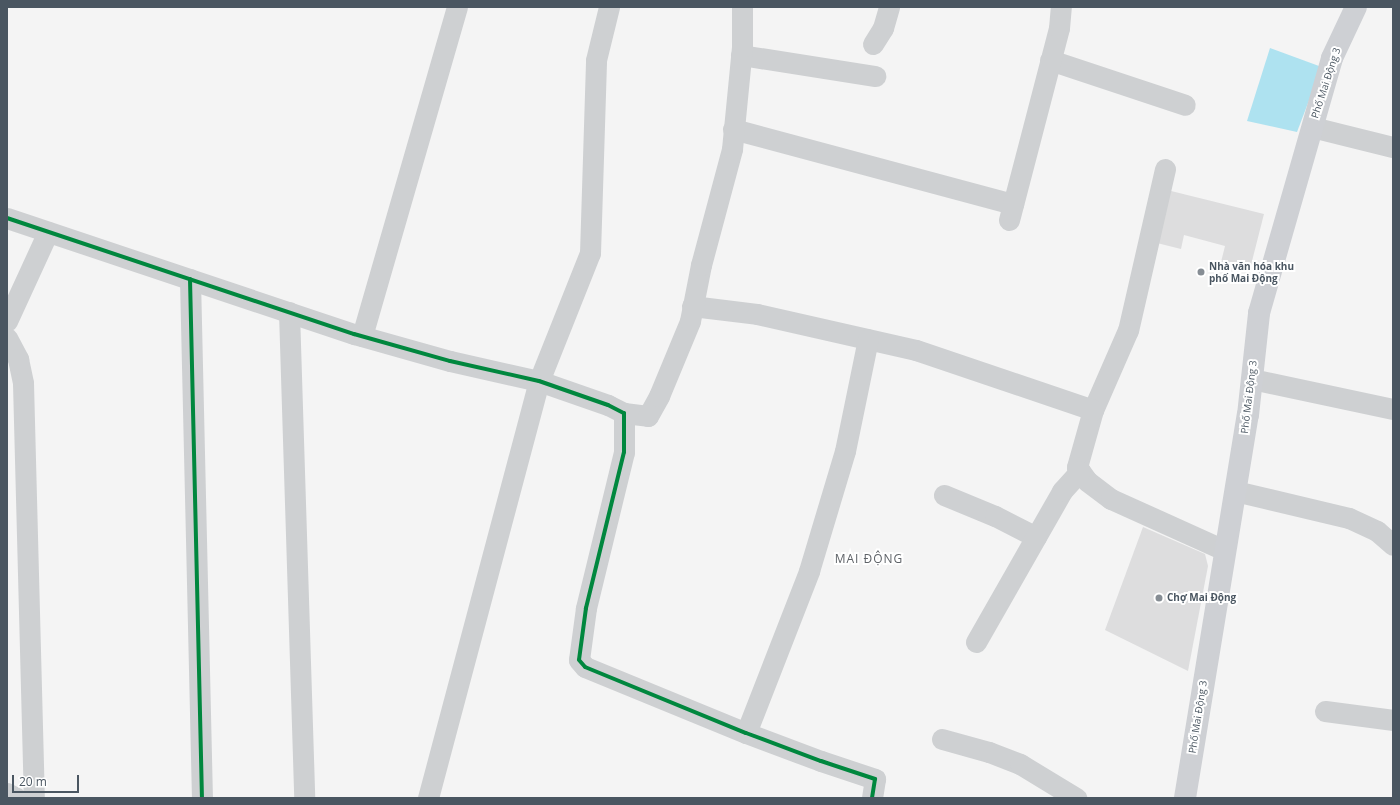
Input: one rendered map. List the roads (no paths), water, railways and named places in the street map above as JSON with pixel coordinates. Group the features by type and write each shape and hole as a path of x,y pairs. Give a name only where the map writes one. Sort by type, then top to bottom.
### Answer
{"main road":[{"name":"Phố Mai Động 3","path":"1186,798 1252,379 1259,313 1332,58 1356,7"}],"street":[{"path":"362,336 457,7"},
{"path":"428,798 539,381 590,253 596,60 608,7"},
{"path":"7,218 362,336 450,361 539,381 608,405 624,413 648,416 659,396 690,321 700,266 732,149 741,55 742,7"},
{"path":"874,44 883,28 889,7"},
{"path":"733,129 1011,212 1050,60 1061,7"},
{"path":"741,55 875,76"},
{"path":"1050,60 1185,105"},
{"path":"1312,127 1393,147"},
{"path":"1165,169 1128,330 1093,410 1077,467 1087,481 1111,499 1224,550"},
{"path":"7,320 48,232"},
{"path":"190,280 202,798"},
{"path":"692,306 757,314 916,350 984,371 1093,410"},
{"path":"289,312 304,798"},
{"path":"7,338 18,359 23,384 34,798"},
{"path":"746,733 810,571 845,451 868,338"},
{"path":"1252,379 1393,409"},
{"path":"624,413 624,452 586,608 579,644 579,660 585,667 746,733 821,762 875,779 872,798"},
{"path":"976,642 1062,492 1080,471"},
{"path":"1234,491 1349,518 1377,531 1393,545"},
{"path":"944,495 996,516 1036,537"},
{"path":"1325,711 1393,720"},
{"path":"942,739 989,752 1020,764 1076,798"},
{"path":"7,793 17,798"}],"water":[{"path":"1270,48 1319,66 1321,69 1297,132 1247,121"}],"place":[{"name":"Nhà văn hóa khu phố Mai Động","path":"1201,272"},
{"name":"Chợ Mai Động","path":"1159,598"}],"district":[{"name":"MAI ĐỘNG","path":"869,559"}]}
